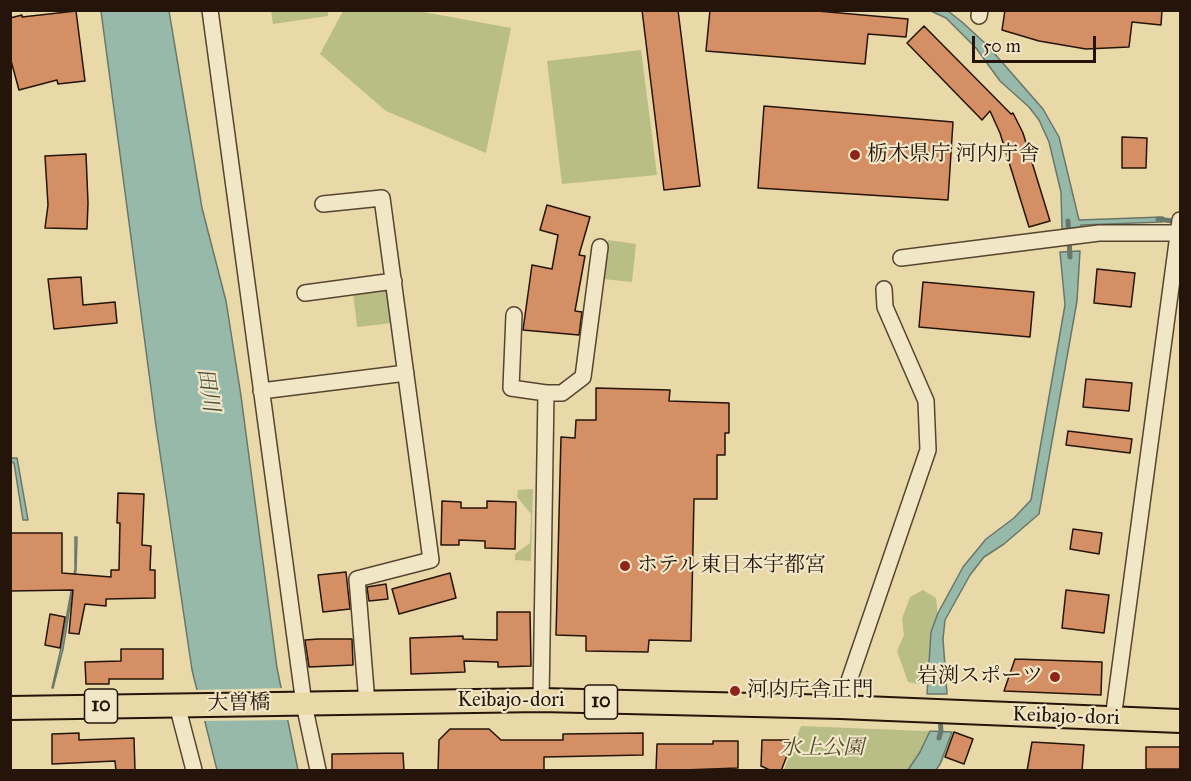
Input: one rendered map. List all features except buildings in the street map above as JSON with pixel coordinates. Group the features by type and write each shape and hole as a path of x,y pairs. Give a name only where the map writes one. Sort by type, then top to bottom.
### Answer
{"main road":[{"name":"Keibajo-dori","path":"295,704 541,700 840,707 1180,721"},
{"name":"大曽橋","path":"184,705 295,704"},
{"name":"10","path":"10,708 184,705"}],"street":[{"path":"210,10 261,391 295,704 318,771"},
{"path":"322,204 382,198 431,560 357,579 367,703"},
{"path":"901,258 1099,233 1180,228 1113,719"},
{"path":"514,315 511,388 562,393 583,377 600,247"},
{"path":"305,294 394,281"},
{"path":"840,707 928,450 926,401 885,307 884,288"},
{"path":"261,391 406,373"},
{"path":"541,700 546,393"},
{"path":"184,705 194,771"}],"green space":[{"path":"271,11 328,11 328,16 273,24"},
{"path":"343,11 418,11 511,28 486,153 386,111 320,54"},
{"path":"641,50 657,175 562,184 547,61"},
{"path":"608,240 636,244 632,282 603,279"},
{"path":"383,288 387,292 392,323 357,327 353,292"},
{"path":"533,489 531,561 515,560 515,554 530,543 531,514 517,497 518,490"},
{"path":"923,590 936,598 938,616 929,677 918,684 908,682 897,651 904,635 902,619 910,597"},
{"name":"水上公園","path":"801,726 948,732 951,739 943,761 936,770 784,770"}],"water":[{"name":"田川","path":"101,11 169,11 202,208 226,301 277,668 298,770 217,770 192,670 156,426"},
{"path":"931,11 948,11 962,22 987,45 1043,109 1059,137 1079,220 1163,217 1162,222 1081,225 1081,227 1062,229 1061,192 1049,142 1039,120 1029,107 1000,81 976,48 946,18"},
{"path":"1080,251 1077,301 1039,514 1004,544 984,557 970,575 945,620 943,639 947,694 927,694 931,632 938,613 963,567 986,539 1014,518 1031,500 1065,305 1060,252"},
{"path":"11,458 17,458 28,520 23,520 14,463 11,462"},
{"path":"75,537 77,537 76,570 63,649 52,688 75,569"},
{"path":"930,731 952,732 940,764 936,770 908,770 920,752"}],"pier":[{"path":"284,688 290,720 201,721 194,690"}],"waterway":[{"path":"1158,219 1179,222"},
{"path":"1068,221 1070,257"},
{"path":"939,738 940,718"}],"place":[{"name":"栃木県庁 河内庁舎","path":"855,155"},
{"name":"ホテル東日本宇都宮","path":"625,566"},
{"name":"岩渕スポーツ","path":"1055,677"},
{"name":"河内庁舎正門","path":"735,691"}]}
